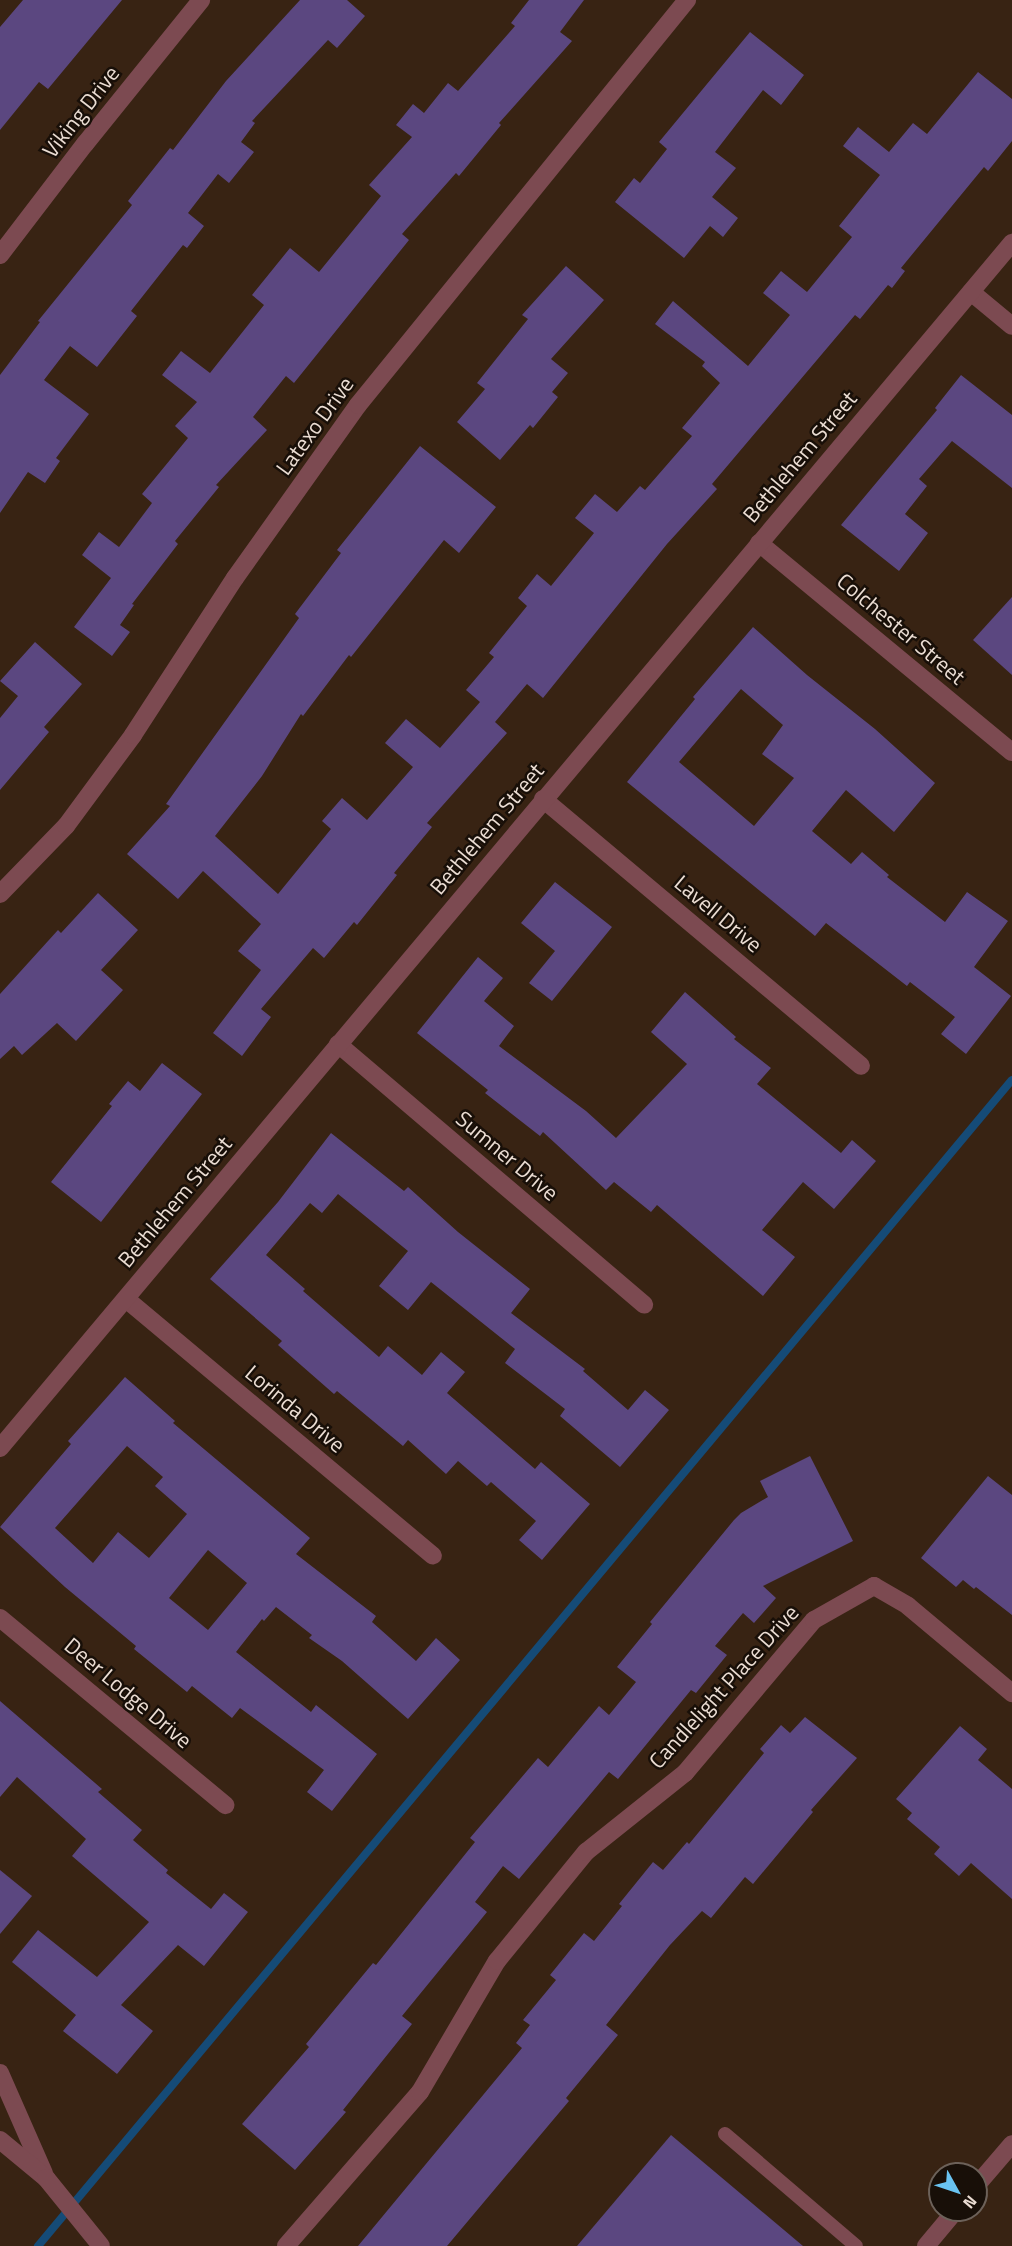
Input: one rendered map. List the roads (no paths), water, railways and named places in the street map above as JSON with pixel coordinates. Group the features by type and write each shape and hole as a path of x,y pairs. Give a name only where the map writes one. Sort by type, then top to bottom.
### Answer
{"street":[{"name":"Viking Drive","path":"0,255 85,144 201,0"},
{"name":"Latexo Drive","path":"0,894 66,826 126,744 235,578 358,405 687,0"},
{"name":"Bethlehem Street","path":"0,1448 1012,243"},
{"path":"971,292 1012,326"},
{"name":"Colchester Street","path":"759,543 1012,752"},
{"name":"Lavell Drive","path":"543,799 861,1065"},
{"name":"Sumner Drive","path":"338,1044 644,1304"},
{"name":"Lorinda Drive","path":"126,1299 433,1556"},
{"name":"Candlelight Place Drive","path":"286,2246 420,2092 497,1961 586,1852 685,1773 814,1620 874,1586 908,1606 1012,1693"},
{"name":"Deer Lodge Drive","path":"0,1618 225,1804"},
{"path":"0,2073 46,2178"},
{"path":"0,2140 46,2178 101,2246"},
{"path":"988,2172 1012,2144"},
{"path":"926,2246 946,2222"}],"lane":[{"path":"725,2134 856,2246"}],"waterway":[{"path":"38,2246 1012,1080"}]}
